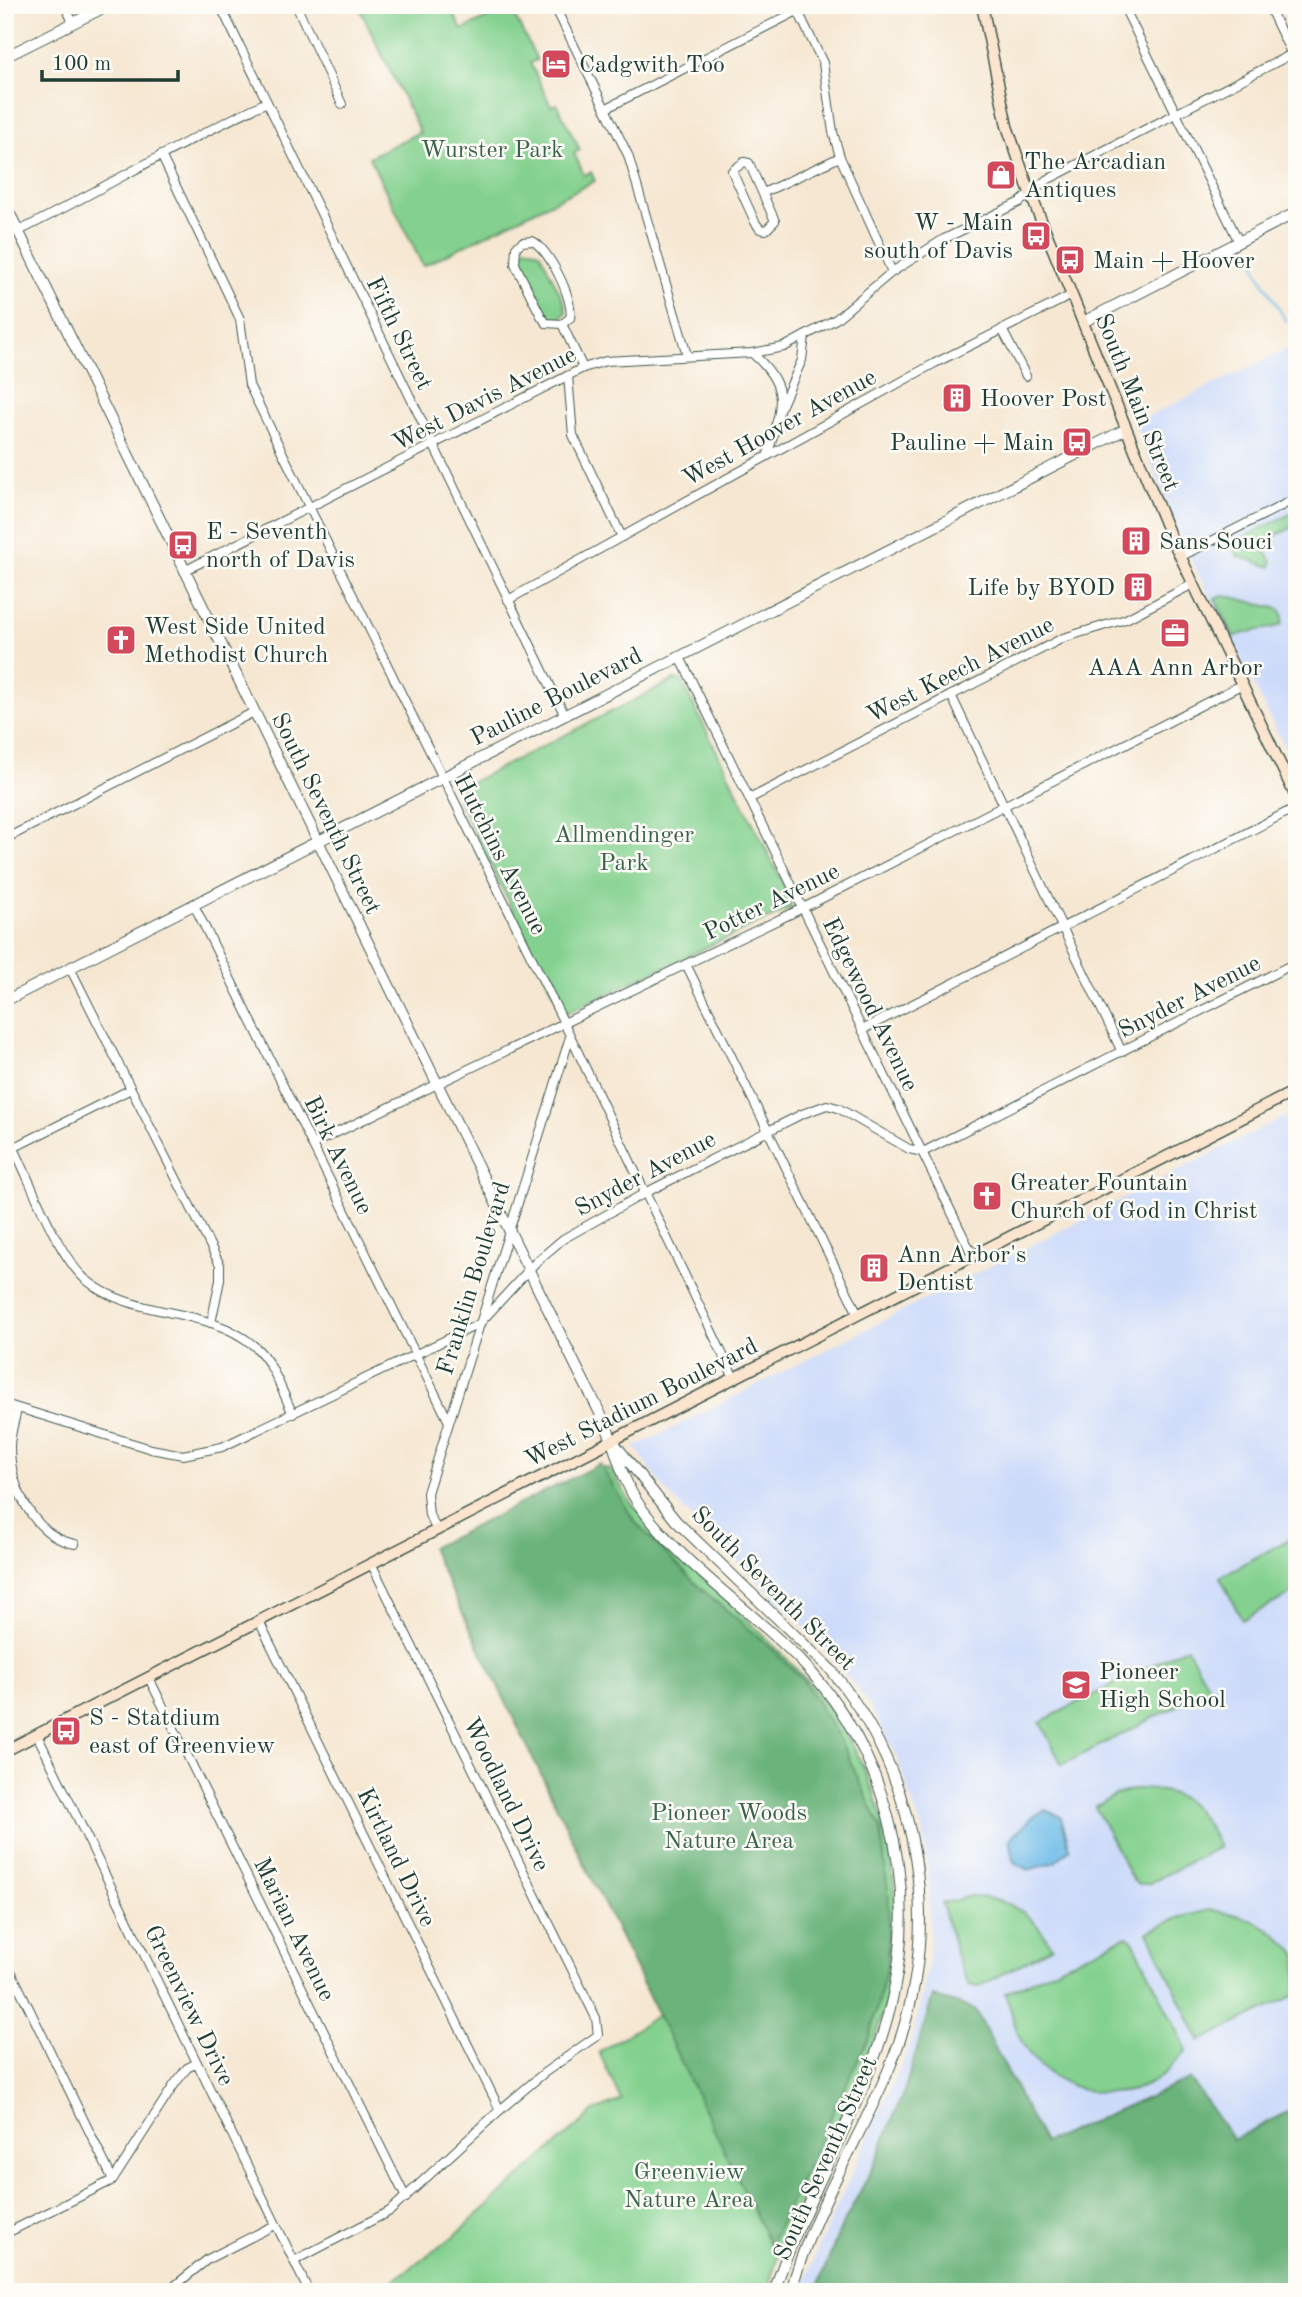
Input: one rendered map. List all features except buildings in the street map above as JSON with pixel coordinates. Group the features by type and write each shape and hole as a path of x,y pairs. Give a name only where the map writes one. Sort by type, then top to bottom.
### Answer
{"main road":[{"name":"South Main Street","path":"982,5 1007,126 1030,193 1180,558 1297,799"},
{"name":"West Stadium Boulevard","path":"5,1751 1297,1090"}],"street":[{"path":"65,5 74,23"},
{"path":"5,57 109,5"},
{"name":"Fifth Street","path":"220,5 565,716"},
{"path":"296,5 342,104"},
{"path":"526,5 534,10 544,5"},
{"path":"554,5 634,172 687,355"},
{"path":"605,109 796,8 809,5"},
{"path":"1123,5 1239,242"},
{"path":"1268,5 1297,65"},
{"path":"796,8 823,63 833,132 840,157 892,272"},
{"name":"West Davis Avenue","path":"184,571 583,368 606,361 752,353 784,346 806,336 836,319 892,272 944,239 1020,202 1045,181 1292,54"},
{"path":"19,231 117,182 160,155 267,102"},
{"name":"Hutchins Avenue","path":"160,155 240,318 249,385 441,779 564,1023 734,1378"},
{"path":"765,192 840,157"},
{"path":"750,163 765,192 775,221 766,230 760,229 735,179 732,171 736,165 750,163"},
{"name":"South Seventh Street","path":"5,204 611,1440 619,1470 643,1510 707,1576 800,1660 820,1684 867,1759 889,1813 897,1847 902,1937 899,1967 884,2029 788,2245 774,2292"},
{"path":"1083,322 1297,212"},
{"path":"532,241 546,250 570,301 570,318 562,324 546,323 541,317 515,264 516,247 522,242 532,241"},
{"name":"West Hoover Avenue","path":"508,600 768,454 1002,329 1072,295"},
{"path":"562,324 583,368"},
{"path":"1002,329 1026,376"},
{"path":"768,454 782,405 799,369 806,336"},
{"path":"752,353 773,373 782,405"},
{"path":"568,376 573,435 622,537"},
{"name":"Pauline Boulevard","path":"5,1001 1126,429"},
{"path":"1180,558 1297,498"},
{"name":"West Keech Avenue","path":"749,799 1063,638 1126,618 1193,584"},
{"name":"Edgewood Avenue","path":"680,657 973,1256"},
{"name":"Potter Avenue","path":"313,1144 803,908 1241,685"},
{"path":"951,695 1122,1052"},
{"path":"5,839 254,712"},
{"path":"862,1030 1297,807"},
{"name":"Birk Avenue","path":"194,905 449,1422"},
{"name":"Snyder Avenue","path":"5,1404 17,1410 151,1449 183,1455 222,1447 479,1324 528,1270 563,1239 645,1193 768,1131 827,1105 850,1113 909,1149 923,1152 1297,962"},
{"path":"686,964 858,1314"},
{"path":"70,968 220,1265 220,1280 211,1323"},
{"name":"Franklin Boulevard","path":"437,1530 429,1515 426,1493 570,1037"},
{"path":"5,1152 131,1089"},
{"path":"14,1148 67,1258 85,1279 127,1302 211,1323 255,1346 268,1363 293,1414"},
{"path":"17,1410 10,1445 13,1475 23,1501 52,1535 75,1544"},
{"name":"South Seventh Street","path":"611,1440 676,1521 831,1670 849,1692 894,1776 913,1837 918,1871 920,1933 911,2000 891,2064 811,2235 791,2292"},
{"name":"Woodland Drive","path":"372,1563 596,2018 598,2035 591,2042 544,2073 500,2110"},
{"name":"Kirtland Drive","path":"259,1620 500,2110"},
{"name":"Marian Avenue","path":"149,1678 405,2198"},
{"name":"Greenview Drive","path":"37,1735 309,2292"},
{"path":"5,1959 113,2180"},
{"path":"5,2234 113,2180 174,2085 187,2068 197,2063"},
{"path":"294,2261 375,2221 405,2198 500,2110"},
{"path":"167,2292 208,2259 275,2225"}],"shaded area":[{"path":"1297,344 1297,772 1180,537 1135,423"},
{"name":"Pioneer High School","path":"1297,1110 1297,2292 802,2292 817,2250 910,2045 923,1993 930,1947 929,1877 923,1833 894,1750 868,1703 819,1641 668,1494 635,1447"}],"green space":[{"name":"Wurster Park","path":"358,5 449,5 462,30 510,7 537,60 530,63 551,106 557,104 580,150 574,153 584,175 591,172 595,181 423,266 369,157 420,132"},
{"path":"526,247 540,252 565,304 566,313 560,319 547,317 521,263 520,254"},
{"path":"1296,511 1293,527 1273,537 1276,542 1264,548 1272,562 1271,567 1237,556 1234,542"},
{"path":"1224,595 1279,609 1283,614 1282,624 1234,637 1215,599"},
{"name":"Allmendinger Park","path":"674,680 681,680 792,901 789,909 564,1014 457,797 462,787"},
{"name":"Pioneer Woods Nature Area","path":"600,1464 635,1522 699,1587 766,1643 803,1680 839,1737 881,1828 889,1900 887,1967 870,2035 770,2245 431,1548"},
{"name":"Pioneer Woods Nature Area","path":"600,1467 611,1470 631,1503 652,1528 795,1668 842,1727 864,1768 880,1812 891,1858 895,1905 894,1952 886,1998 864,2066 788,2226 767,2292 378,2292 454,2236 593,2112 621,2100 599,2052 658,2015 431,1548"},
{"path":"1295,1536 1297,1591 1242,1620 1220,1577"},
{"path":"1187,1647 1210,1689 1062,1765 1040,1722"},
{"path":"1135,1789 1166,1792 1188,1802 1204,1820 1219,1847 1148,1884 1137,1884 1095,1807 1116,1795"},
{"path":"971,1896 1009,1904 1019,1910 1036,1924 1052,1947 979,1987 969,1985 960,1966 942,1904"},
{"path":"1210,1910 1237,1915 1258,1923 1287,1944 1297,1955 1297,1994 1200,2041 1148,1932 1178,1918"},
{"path":"1127,1936 1133,1941 1187,2050 1161,2076 1134,2090 1116,2093 1080,2088 1062,2081 1034,2059 1020,2038 1005,1993"},
{"path":"933,1996 975,2009 1044,2143 1190,2079 1233,2140 1297,2107 1297,2292 816,2292 839,2232 875,2163 905,2088"}],"water":[{"path":"1045,1810 1061,1817 1070,1849 1055,1862 1029,1870 1014,1862 1010,1839 1031,1818"}],"waterway":[{"path":"1253,256 1258,272 1286,321"}],"place":[{"name":"Cadgwith Too","path":"556,64"},
{"name":"The Arcadian Antiques","path":"1001,175"},
{"name":"W - Main south of Davis","path":"1036,236"},
{"name":"Main + Hoover","path":"1070,260"},
{"name":"Hoover Post","path":"957,398"},
{"name":"Pauline + Main","path":"1077,442"},
{"name":"Sans Souci","path":"1136,541"},
{"name":"E - Seventh north of Davis","path":"183,545"},
{"name":"Life by BYOD","path":"1138,587"},
{"name":"AAA Ann Arbor","path":"1175,633"},
{"name":"West Side United Methodist Church","path":"121,640"},
{"name":"Greater Fountain Church of God in Christ","path":"987,1196"},
{"name":"Ann Arbor's Dentist","path":"874,1268"},
{"name":"Pioneer High School","path":"1076,1685"},
{"name":"S - Statdium east of Greenview","path":"66,1731"}],"park label":[{"name":"Greenview Nature Area","path":"689,2185"}]}
